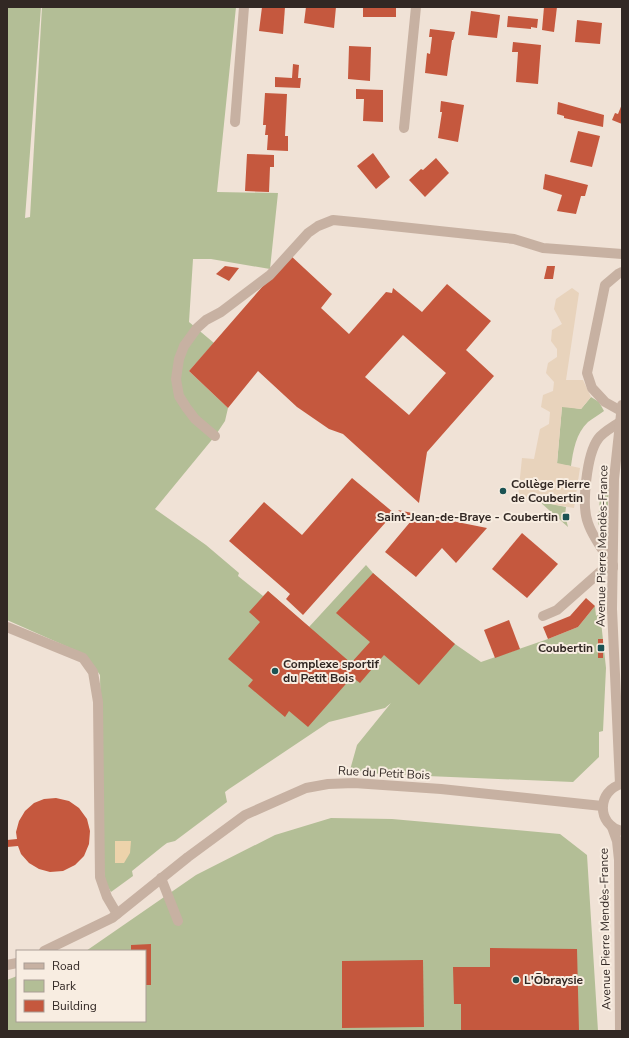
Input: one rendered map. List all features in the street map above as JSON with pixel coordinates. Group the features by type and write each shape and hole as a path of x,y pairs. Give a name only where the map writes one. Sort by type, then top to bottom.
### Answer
{"street":[{"path":"235,122 244,7"},
{"path":"404,128 416,7"},
{"path":"215,436 195,419 180,396 176,379 179,359 184,346 196,328 206,320 221,312 270,275 308,233 318,226 333,220 514,239 543,248 622,254"},
{"path":"622,272 604,285 587,373 592,388 605,402 622,408"},
{"name":"Avenue Pierre Mendès-France","path":"621,784 612,609 614,479 622,408"},
{"path":"543,616 557,610 600,572 613,567 594,537 587,521 585,504 587,476 591,453 599,438 620,422"},
{"path":"7,627 83,658 93,672 98,702 100,877 107,897 117,914"},
{"name":"Rue du Petit Bois","path":"46,950 112,918 161,878 245,815 306,788 328,784 354,783 441,789 602,806"},
{"path":"602,806 604,798 608,792 613,787 621,784"},
{"name":"Avenue Pierre Mendès-France","path":"602,806 603,814 607,821 617,829 619,860 620,1031"},
{"path":"161,878 178,921"}],"green space":[{"path":"7,7 41,7 25,218 30,217 42,7 236,7 217,192 278,193 270,269 211,259 193,259 189,322 214,343 189,371 228,408 225,421 215,436 155,509 206,545 239,573 238,576 263,596 268,591 309,627 366,565 373,573 455,644 481,662 578,627 595,606 596,616 600,612 606,668 603,731 599,732 599,757 573,782 380,774 350,770 357,745 391,703 385,708 329,722 229,789 225,792 227,802 175,841 167,843 163,846 132,871 133,876 111,892 105,882 103,859 100,675 86,655 7,620"},
{"path":"591,397 599,402 604,411 588,422 581,431 574,448 571,466 557,464 562,406 581,409"},
{"path":"601,483 609,484 607,523 605,527 598,524"},
{"path":"540,502 566,507 565,515 568,527"},
{"path":"331,818 392,819 560,834 587,855 598,1031 7,1031 7,980 16,976 16,1022 146,1022 146,950 87,950 196,875 275,835"}],"sand":[{"path":"115,841 131,841 130,853 124,863 115,863"}],"shaded area":[{"path":"572,288 579,293 566,380 583,380 591,397 581,409 562,407 557,463 580,468 574,508 518,497 522,458 534,459 540,429 549,424 550,412 541,407 543,395 553,391 554,382 546,373 548,363 557,357 557,349 551,341 552,330 562,324 554,309 556,299"}],"building":[{"path":"262,7 285,7 283,34 259,31"},
{"path":"306,7 336,7 334,28 304,23"},
{"path":"363,7 396,7 396,17 363,17"},
{"path":"544,7 557,7 554,32 542,30"},
{"path":"471,11 500,15 497,38 468,35"},
{"path":"508,16 538,19 537,28 507,27"},
{"path":"577,20 602,23 600,44 575,42"},
{"path":"430,29 455,32 452,40 447,76 425,73 427,53 430,54 432,37 429,37"},
{"path":"513,42 541,45 538,84 516,82 518,52 512,52"},
{"path":"349,46 371,47 370,81 348,79"},
{"path":"293,64 299,65 298,78 301,78 300,88 275,87 275,77 292,78"},
{"path":"356,89 383,90 383,122 363,121 364,99 356,99"},
{"path":"265,93 287,94 285,136 288,136 288,151 267,150 268,135 265,135 266,125 263,125"},
{"path":"441,101 464,105 458,142 438,138 442,112 440,112"},
{"path":"558,102 604,115 603,127 564,118 564,116 557,114"},
{"path":"622,104 622,124 612,120 615,113 618,114"},
{"path":"578,131 600,136 592,167 570,162"},
{"path":"373,153 390,177 376,189 357,166"},
{"path":"247,154 274,155 274,167 270,167 269,192 245,191"},
{"path":"436,158 449,173 425,197 409,180"},
{"path":"545,174 588,185 585,196 581,196 576,214 557,211 562,195 543,189"},
{"path":"290,255 332,294 321,308 349,334 386,292 392,293 393,288 422,312 447,284 491,321 466,350 494,376 427,452 419,503 343,434 329,429 297,407 258,371 228,408 189,371","holes":["403,335 446,373 409,415 365,377"]},
{"path":"225,266 239,268 229,281 216,274"},
{"path":"547,266 555,266 553,279 544,279"},
{"path":"352,478 394,513 303,615 286,599 290,594 229,541 264,502 302,535"},
{"path":"398,510 487,528 456,563 442,548 416,577 385,552 411,521"},
{"path":"522,533 558,564 527,598 492,569"},
{"path":"373,573 455,644 419,685 384,655 360,683 352,677 308,727 289,711 285,717 248,686 253,680 228,659 260,622 249,612 268,591 351,663 370,642 336,613"},
{"path":"586,598 595,606 578,627 548,639 543,627 570,616"},
{"path":"509,620 520,649 495,658 484,630"},
{"path":"598,639 603,639 603,658 598,658"},
{"path":"56,798 69,801 79,808 87,819 90,831 89,844 84,856 75,865 63,871 50,872 39,869 29,863 21,854 18,846 7,847 7,840 17,839 16,832 19,821 25,811 34,803 44,799"},
{"path":"151,944 151,985 146,985 146,950 131,950 131,945"},
{"name":"L'Õbraysie","path":"490,948 577,949 579,1031 461,1031 461,1004 454,1004 453,967 490,967"},
{"path":"423,960 424,1027 342,1028 342,961"}],"place":[{"name":"Collège Pierre de Coubertin","path":"503,491"},
{"name":"Saint-Jean-de-Braye - Coubertin","path":"566,517"},
{"name":"Coubertin","path":"601,648"},
{"name":"Complexe sportif du Petit Bois","path":"275,671"},
{"name":"L'Õbraysie","path":"516,980"}]}
